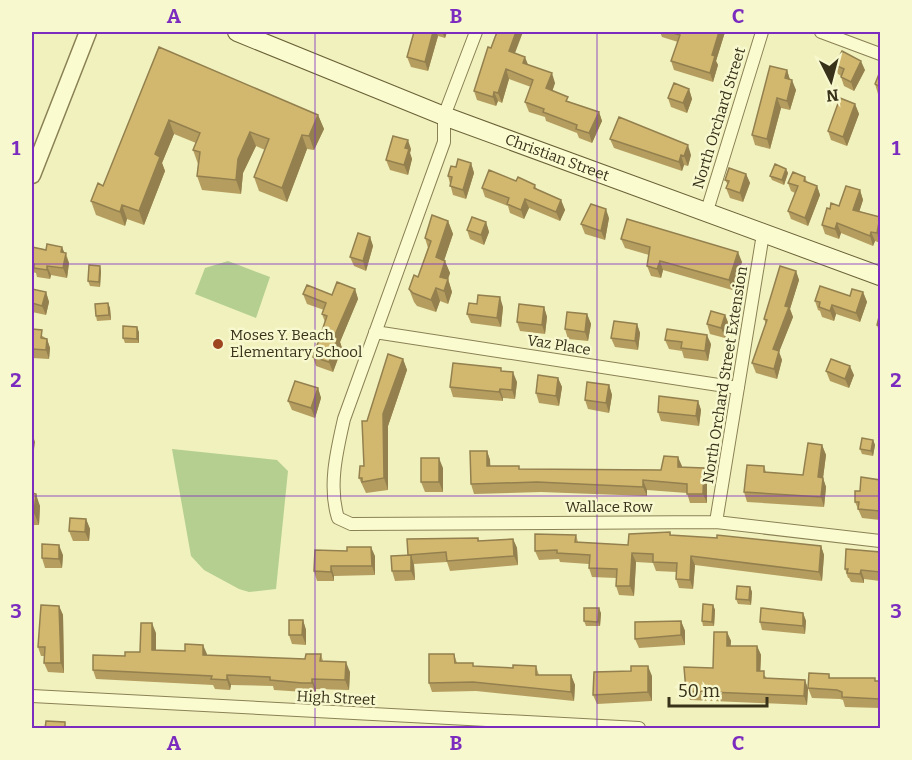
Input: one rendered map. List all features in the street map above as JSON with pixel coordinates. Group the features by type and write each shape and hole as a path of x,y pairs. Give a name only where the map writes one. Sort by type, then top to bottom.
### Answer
{"main road":[{"name":"Christian Street","path":"237,32 444,116 880,276"}],"street":[{"path":"32,175 88,32"},
{"path":"375,332 444,142 444,116 476,32"},
{"name":"North Orchard Street","path":"706,214 762,32"},
{"path":"821,32 880,54"},
{"name":"North Orchard Street Extension","path":"716,522 763,234"},
{"name":"Vaz Place","path":"375,332 738,388"},
{"name":"Wallace Row","path":"375,332 344,419 335,456 335,507 338,518 351,524 716,522 880,541"},
{"name":"High Street","path":"32,696 639,729"}],"green space":[{"path":"228,261 270,277 256,318 195,294 205,268"},
{"path":"172,449 277,460 288,471 276,589 249,592 239,589 204,570 191,556"}],"building":[{"path":"414,32 433,32 425,62 407,57"},
{"path":"497,32 516,32 509,51 525,57 523,63 552,73 546,88 568,97 566,101 599,112 589,133 576,129 577,125 543,112 544,109 525,102 533,80 506,69 498,93 494,92 493,97 474,91 488,47 491,48"},
{"path":"670,32 719,32 712,55 715,56 710,73 671,61 680,35"},
{"path":"159,47 318,115 309,136 302,135 282,188 254,177 269,139 250,132 238,159 236,180 197,176 200,152 193,150 200,133 169,120 155,154 160,157 139,211 122,205 120,212 91,201 98,183 103,186"},
{"path":"842,51 861,61 851,82 841,77 844,69 835,65"},
{"path":"770,66 787,70 785,78 792,80 787,101 777,98 767,139 752,135"},
{"path":"880,75 880,87 875,84"},
{"path":"674,83 689,89 683,103 668,98"},
{"path":"840,98 855,104 843,137 828,131"},
{"path":"619,117 688,145 684,156 681,155 679,162 610,139"},
{"path":"393,136 408,140 405,148 409,149 404,165 386,160"},
{"path":"458,159 471,163 463,190 450,186 452,177 448,176 451,166 456,167"},
{"path":"775,164 786,169 782,180 770,176"},
{"path":"729,168 746,174 740,193 726,188 729,181 725,180"},
{"path":"489,170 516,181 518,177 535,185 534,188 561,200 556,212 525,199 521,210 507,204 509,198 482,188"},
{"path":"793,172 805,177 804,181 817,186 805,218 788,211 798,186 788,183"},
{"path":"846,186 860,190 853,210 880,217 877,233 871,232 870,236 837,223 835,229 822,225 827,208 830,209 831,203 839,206"},
{"path":"591,204 606,209 601,231 581,224"},
{"path":"432,215 448,221 436,257 445,261 440,277 448,279 444,291 436,288 431,300 409,289 414,275 418,277 431,241 425,238"},
{"path":"472,217 486,222 481,235 467,230"},
{"path":"627,219 738,252 729,280 660,261 657,269 647,266 650,247 621,239"},
{"path":"358,233 370,237 363,261 350,257"},
{"path":"47,244 62,247 61,252 66,253 63,268 47,266 47,270 34,268 32,247 46,250"},
{"path":"89,265 100,266 99,282 88,281"},
{"path":"780,266 796,271 785,306 789,307 773,349 779,351 774,369 752,363 767,320 764,319"},
{"path":"337,282 355,289 334,337 338,338 329,362 313,357 327,316 322,314 326,303 303,294 307,285 332,295"},
{"path":"820,286 850,296 852,289 863,292 856,313 832,305 830,311 819,307 820,302 815,301"},
{"path":"32,289 46,292 42,306 32,303"},
{"path":"478,295 500,297 497,318 467,314 469,303 477,304"},
{"path":"108,303 109,315 96,316 95,304"},
{"path":"519,304 544,307 542,325 517,322"},
{"path":"711,311 725,315 721,328 707,324"},
{"path":"567,312 587,314 585,332 565,329"},
{"path":"614,321 637,324 635,341 611,338"},
{"path":"123,326 137,327 137,339 123,338"},
{"path":"32,329 42,330 41,338 47,339 46,350 32,349"},
{"path":"667,329 707,335 705,351 681,348 682,342 665,340"},
{"path":"388,354 403,359 383,414 384,478 362,482 362,478 359,478 360,466 364,466 362,421 367,421"},
{"path":"831,359 850,366 845,379 826,371"},
{"path":"453,363 501,368 501,371 513,372 512,390 500,389 499,392 450,387"},
{"path":"538,375 558,378 556,396 536,393"},
{"path":"295,381 318,388 311,408 288,401"},
{"path":"587,382 609,385 606,403 585,400"},
{"path":"659,396 698,401 696,416 658,412"},
{"path":"862,438 873,440 871,451 860,449"},
{"path":"808,443 822,445 818,477 823,478 821,497 744,492 747,465 764,466 764,472 803,475"},
{"path":"470,451 487,451 487,466 519,466 519,469 661,470 664,456 678,457 678,467 704,468 703,494 687,494 687,484 643,480 643,487 537,482 471,484"},
{"path":"421,458 439,458 439,482 421,482"},
{"path":"861,477 880,480 880,511 858,509 859,502 855,502 855,491 860,491"},
{"path":"32,493 36,494 34,513 32,513"},
{"path":"70,518 86,519 85,532 69,531"},
{"path":"670,532 670,535 717,538 717,535 821,546 819,572 691,556 690,580 676,579 677,563 653,562 653,554 632,553 630,586 616,586 617,569 589,568 590,555 557,553 557,550 535,551 535,534 576,535 575,542 628,545 629,534"},
{"path":"478,538 478,541 513,539 514,556 447,561 446,552 408,555 407,539"},
{"path":"42,544 59,545 59,559 42,558"},
{"path":"347,547 371,547 372,566 331,566 331,572 314,571 315,550 347,551"},
{"path":"846,549 880,552 880,572 861,570 860,574 847,573 848,569 845,569"},
{"path":"411,555 411,571 392,571 391,556"},
{"path":"737,586 750,587 749,600 736,599"},
{"path":"703,604 713,605 712,622 702,621"},
{"path":"41,605 59,606 61,663 44,663 45,647 38,647"},
{"path":"584,608 599,608 598,622 584,621"},
{"path":"761,608 803,613 803,626 760,622"},
{"path":"289,620 303,620 302,635 289,635"},
{"path":"681,621 681,635 635,639 635,622"},
{"path":"141,623 152,623 152,650 185,651 185,644 203,645 203,655 305,659 306,654 321,654 320,661 346,662 345,680 312,679 312,683 302,683 270,680 270,677 227,675 227,680 211,679 212,676 93,670 93,655 125,656 125,652 140,652"},
{"path":"714,632 727,632 727,646 757,646 757,671 764,671 764,678 805,680 804,696 686,691 684,667 713,668"},
{"path":"429,654 454,654 455,663 473,663 473,666 513,668 513,665 536,666 536,675 571,675 571,692 473,682 429,683"},
{"path":"631,666 648,666 648,692 593,695 594,672 631,671"},
{"path":"809,673 829,674 829,678 875,678 875,681 880,681 880,699 842,697 842,692 837,690 808,688"},
{"path":"46,721 65,722 65,729 45,729"}],"place":[{"name":"Moses Y. Beach Elementary School","path":"218,344"}]}
